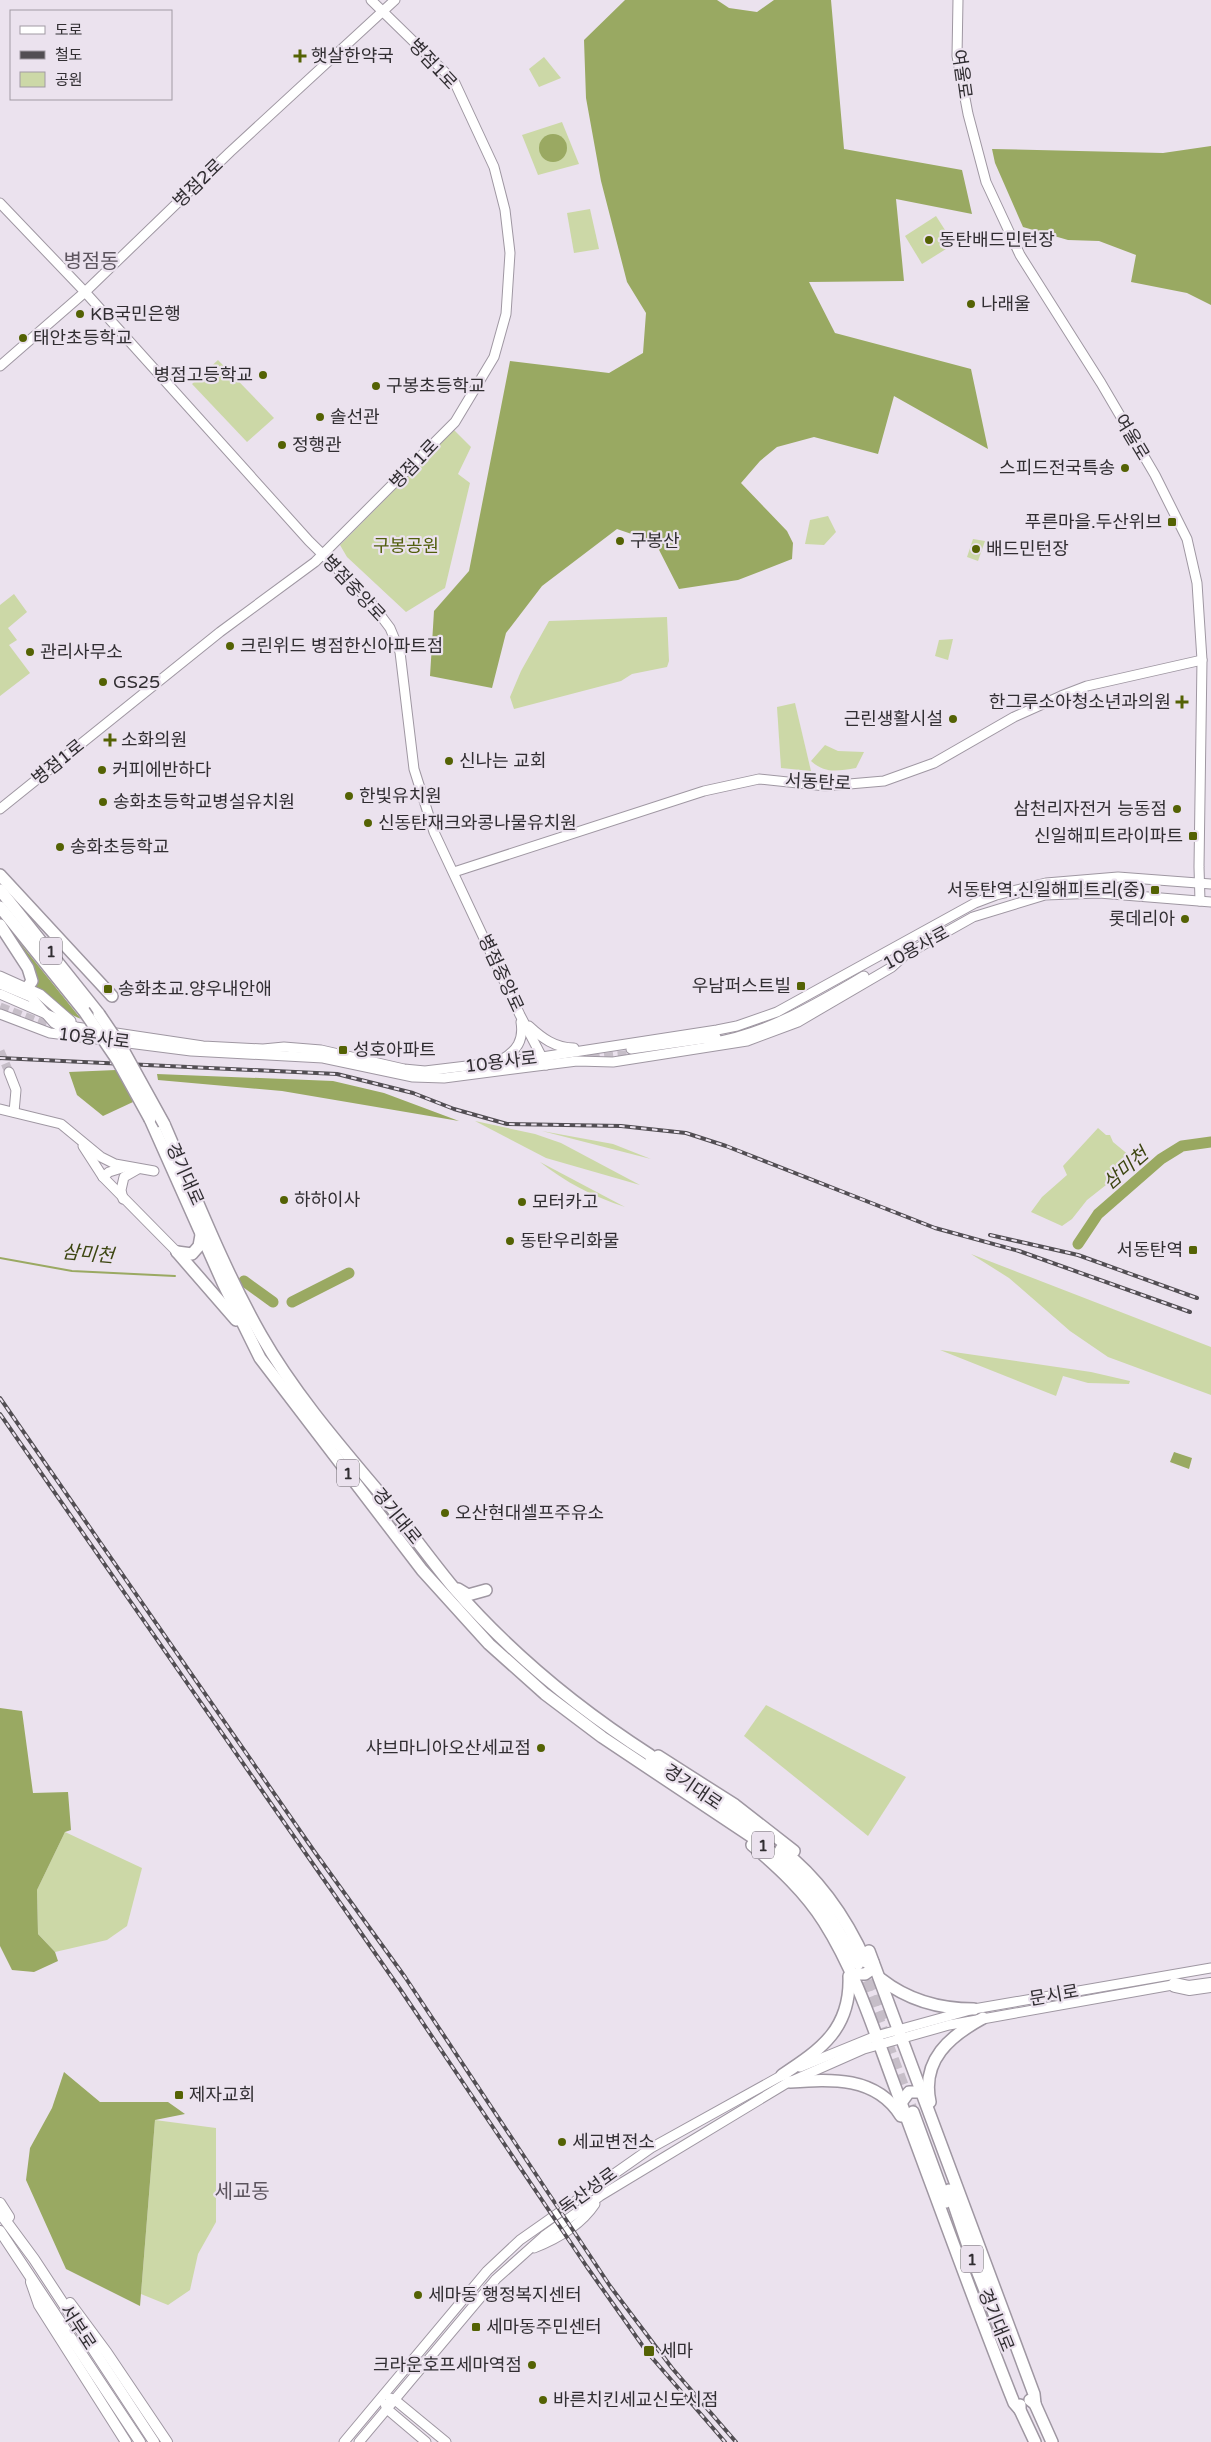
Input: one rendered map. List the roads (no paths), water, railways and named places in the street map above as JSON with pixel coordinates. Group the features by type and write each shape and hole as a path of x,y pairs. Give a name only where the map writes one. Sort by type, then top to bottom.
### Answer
{"highway":[{"path":"1174,1985 1189,1988 1211,1985"}],"main road":[{"path":"0,874 112,996"},
{"name":"경기대로","path":"0,890 99,1014 122,1048 164,1124 231,1275 274,1356 306,1401 453,1586 532,1668 610,1730 650,1756 652,1760 778,1847 810,1875 841,1914 860,1966"},
{"name":"경기대로","path":"0,907 84,1011 118,1061 150,1118 201,1234 245,1330 260,1358 422,1570 465,1620 544,1694 636,1758 644,1769 740,1834 784,1874 860,1966"},
{"path":"0,925 28,968 32,980 27,988"},
{"path":"177,1252 192,1254 199,1246 201,1234"},
{"path":"177,1252 245,1330"},
{"path":"453,1586 468,1595 486,1590"},
{"path":"860,1966 901,1993 947,2009 974,2009"},
{"path":"860,1966 877,2040 980,2318 1014,2403 1020,2410"},
{"path":"786,2078 831,2038 844,2015 849,1992 860,1966"},
{"path":"880,1978 935,2131 1034,2394 1035,2404"},
{"path":"935,2131 928,2091 929,2076 935,2058 946,2043 956,2034 983,2018"},
{"path":"786,2078 829,2079 851,2082 876,2091 895,2106 918,2148"},
{"path":"901,2103 910,2092 922,2092"},
{"name":"경기대로","path":"1035,2442 1020,2410 1019,2401 975,2287 916,2110 988,2301 1027,2398 1035,2404 1052,2442"},
{"path":"0,2203 34,2259"},
{"name":"서부로","path":"0,2213 34,2259 154,2442"},
{"name":"서부로","path":"0,2231 140,2442"},
{"path":"26,2269 39,2305 126,2442"},
{"path":"48,2281 65,2296 167,2442"}],"street":[{"name":"병점1로","path":"0,809 220,632 323,555 455,422 494,357 502,332 508,297 510,253 505,210 494,167 483,138 454,81 371,0"},
{"name":"병점2로","path":"0,366 85,292 230,152 395,0"},
{"name":"여울로","path":"958,0 957,56 968,114 986,182 1020,255 1101,383 1179,520 1187,539 1197,583 1202,660 1200,901"},
{"name":"병점중앙로","path":"0,203 85,292 323,555 369,600 390,628 398,644 414,769 434,832 520,1015 544,1061"},
{"name":"서동탄로","path":"454,872 704,792 746,781 773,780 826,786 884,781 934,763 1014,718 1087,686 1202,660"},
{"name":"10용사로","path":"0,1014 50,1033 202,1053 322,1058 422,1077 463,1076 544,1061 589,1049 716,1030 757,1020 777,1012 975,903 1019,888 1067,881 1118,877 1211,884"},
{"name":"10용사로","path":"898,947 887,957 769,1023 736,1034 632,1052 721,1041 769,1028 973,918 1045,895 1099,893 1211,902"},
{"name":"10용사로","path":"87,1028 203,1046 263,1049 284,1046 321,1050 404,1069 425,1071 544,1061 613,1062 726,1046 773,1033 798,1022 892,967 903,957"},
{"path":"0,976 44,997 70,1020 87,1028"},
{"path":"0,984 31,997 61,1029 77,1036"},
{"path":"0,994 76,1027 87,1028"},
{"path":"520,1015 538,1034 549,1042 566,1048 589,1049"},
{"path":"481,1065 501,1060 518,1046 523,1034 520,1015"},
{"path":"611,1045 606,1053 613,1062"},
{"path":"9,1072 16,1090 14,1112"},
{"path":"0,1108 61,1124 107,1161 125,1167 154,1171"},
{"path":"79,1139 103,1177 177,1252"},
{"path":"103,1177 109,1172 125,1167"},
{"path":"123,1199 121,1190 124,1177 138,1169"},
{"name":"문시로","path":"900,2033 974,2009 1211,1968"},
{"name":"문시로","path":"900,2033 1211,1979"},
{"name":"독산성로","path":"344,2442 487,2271 520,2240 651,2148 786,2078 877,2040 900,2033"},
{"name":"독산성로","path":"359,2442 496,2279 544,2236 600,2196 722,2121 786,2078"},
{"path":"382,2396 395,2400 446,2442"},
{"path":"382,2396 387,2409 426,2442"}],"waterway":[{"name":"삼미천","path":"1078,1244 1098,1214 1161,1159 1182,1146 1211,1142"},
{"name":"삼미천","path":"0,1258 72,1271 175,1276"},
{"name":"삼미천","path":"292,1302 349,1273"},
{"name":"삼미천","path":"244,1281 273,1302"}],"tunnel":[{"path":"0,1007 61,1028"},
{"path":"0,1051 9,1072"},
{"path":"560,1058 597,1054"},
{"path":"591,1059 632,1054"},
{"path":"867,1963 887,2018"},
{"path":"859,1966 913,2112"}],"railway":[{"path":"0,1058 337,1074 413,1093 454,1109 507,1124 621,1126 686,1133 726,1146 935,1228 1019,1251 1190,1312"},
{"path":"990,1235 1078,1255 1197,1298"},
{"path":"0,1398 314,1851 405,1977 610,2286 672,2368 736,2442"},
{"path":"0,1414 400,1989 587,2267 647,2352 725,2442"}],"place":[{"name":"햇살한약국","path":"300,56"},
{"name":"동탄배드민턴장","path":"929,240"},
{"name":"나래울","path":"971,304"},
{"name":"KB국민은행","path":"80,314"},
{"name":"태안초등학교","path":"23,338"},
{"name":"병점고등학교","path":"263,375"},
{"name":"구봉초등학교","path":"376,386"},
{"name":"솔선관","path":"320,417"},
{"name":"정행관","path":"282,445"},
{"name":"스피드전국특송","path":"1125,468"},
{"name":"푸른마을.두산위브","path":"1172,522"},
{"name":"구봉산","path":"620,541"},
{"name":"배드민턴장","path":"976,549"},
{"name":"크린위드 병점한신아파트점","path":"230,646"},
{"name":"관리사무소","path":"30,652"},
{"name":"GS25","path":"103,682"},
{"name":"한그루소아청소년과의원","path":"1182,702"},
{"name":"근린생활시설","path":"953,719"},
{"name":"소화의원","path":"110,740"},
{"name":"신나는 교회","path":"449,761"},
{"name":"커피에반하다","path":"102,770"},
{"name":"한빛유치원","path":"349,796"},
{"name":"송화초등학교병설유치원","path":"103,802"},
{"name":"삼천리자전거 능동점","path":"1177,809"},
{"name":"신동탄재크와콩나물유치원","path":"368,823"},
{"name":"신일해피트라이파트","path":"1193,836"},
{"name":"송화초등학교","path":"60,847"},
{"name":"서동탄역.신일해피트리(중)","path":"1155,890"},
{"name":"롯데리아","path":"1185,919"},
{"name":"우남퍼스트빌","path":"801,986"},
{"name":"송화초교.양우내안애","path":"108,989"},
{"name":"성호아파트","path":"343,1050"},
{"name":"하하이사","path":"284,1200"},
{"name":"모터카고","path":"522,1202"},
{"name":"동탄우리화물","path":"510,1241"},
{"name":"서동탄역","path":"1193,1250"},
{"name":"오산현대셀프주유소","path":"445,1513"},
{"name":"샤브마니아오산세교점","path":"541,1748"},
{"name":"제자교회","path":"179,2095"},
{"name":"세교변전소","path":"562,2142"},
{"name":"세마동 행정복지센터","path":"418,2295"},
{"name":"세마동주민센터","path":"476,2327"},
{"name":"세마","path":"649,2351"},
{"name":"크라운호프세마역점","path":"532,2365"},
{"name":"바른치킨세교신도시점","path":"543,2400"}],"district":[{"name":"병점동","path":"91,261"},
{"name":"세교동","path":"242,2191"}],"park label":[{"name":"구봉공원","path":"406,546"}]}
